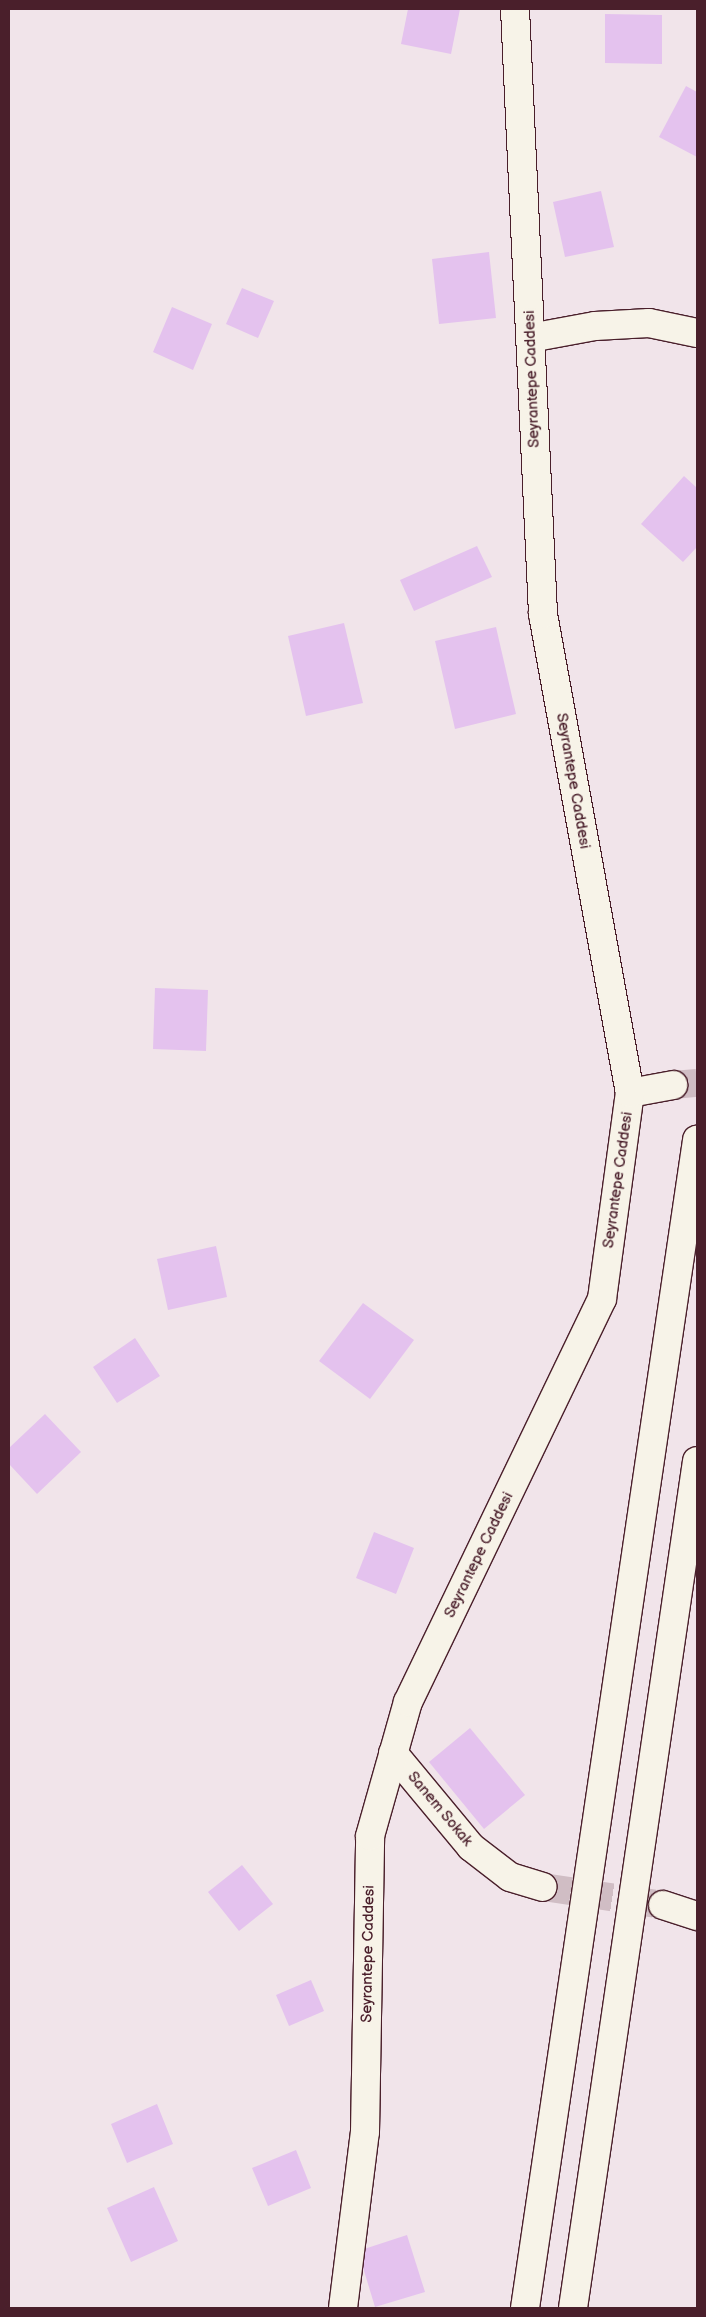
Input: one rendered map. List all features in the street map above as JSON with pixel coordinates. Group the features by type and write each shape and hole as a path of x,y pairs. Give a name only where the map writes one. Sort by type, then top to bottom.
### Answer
{"street":[{"name":"Seyrantepe Caddesi","path":"343,2308 365,2132 370,1836 408,1702 602,1299 630,1093 543,614 515,9"},
{"path":"530,338 595,326 649,323 697,333"},
{"path":"630,1093 673,1085"},
{"path":"525,2308 697,1140"},
{"path":"573,2308 697,1461"},
{"name":"Sanem Sokak","path":"393,1753 471,1847 510,1877 543,1887"},
{"path":"663,1905 697,1916"}],"building":[{"path":"408,9 460,9 451,54 401,44"},
{"path":"605,14 662,15 662,64 605,63"},
{"path":"686,86 697,92 697,157 659,137"},
{"path":"601,191 614,247 565,257 553,202"},
{"path":"489,252 496,318 439,324 432,259"},
{"path":"242,288 274,301 258,338 226,324"},
{"path":"172,307 212,324 193,370 153,352"},
{"path":"684,476 697,488 697,547 683,562 641,524"},
{"path":"477,546 492,577 414,611 400,580"},
{"path":"344,623 363,703 306,716 288,636"},
{"path":"496,627 516,714 455,729 435,641"},
{"path":"155,988 208,990 206,1051 153,1049"},
{"path":"216,1246 227,1297 168,1310 157,1259"},
{"path":"363,1303 414,1340 370,1399 319,1361"},
{"path":"135,1338 160,1376 117,1403 93,1367"},
{"path":"45,1414 81,1452 37,1494 9,1464 9,1448"},
{"path":"374,1532 414,1548 396,1594 356,1578"},
{"path":"470,1728 525,1795 484,1829 429,1762"},
{"path":"242,1865 273,1904 239,1931 208,1892"},
{"path":"311,1980 324,2011 289,2026 276,1995"},
{"path":"157,2104 173,2144 127,2163 111,2124"},
{"path":"296,2150 311,2188 268,2206 252,2168"},
{"path":"154,2187 178,2241 131,2262 107,2208"},
{"path":"407,2235 425,2292 375,2307 358,2251"}],"tunnel":[{"path":"673,1085 697,1083"},
{"path":"543,1887 663,1905"}]}
